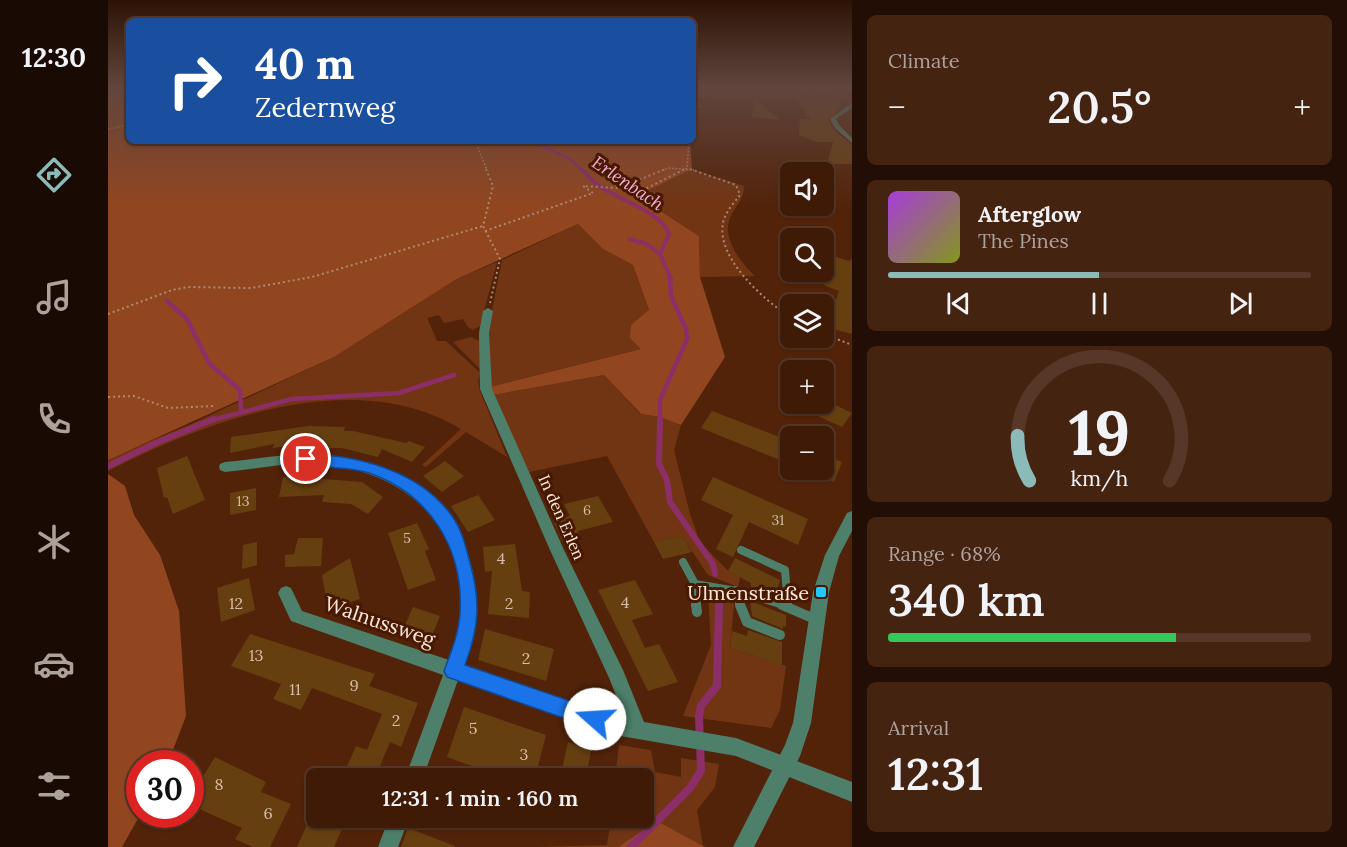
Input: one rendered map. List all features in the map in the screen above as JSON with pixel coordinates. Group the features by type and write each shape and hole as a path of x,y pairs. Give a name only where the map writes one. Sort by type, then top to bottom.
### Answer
{"street":[{"path":"836,126 852,141"},
{"name":"In den Erlen","path":"488,311 484,333 486,389 556,550 617,676 638,730"},
{"path":"225,467 306,459 330,460 374,469 422,495 446,521 456,540 469,589 469,615 464,643 418,768"},
{"path":"743,847 802,723 825,576 852,517"},
{"name":"Walnussweg","path":"286,593 297,616 453,671 615,726 718,742 782,767"},
{"path":"782,767 852,792"},
{"path":"388,847 395,828"}],"lane":[{"path":"741,550 785,570 788,582 788,606"},
{"path":"683,562 695,584 697,612"},
{"path":"695,584 735,590 788,606 817,620"},
{"path":"735,590 741,617 746,624 780,635"}],"path":[{"path":"108,129 126,126"},
{"path":"476,144 493,186 483,226 500,259 488,311"},
{"path":"687,168 689,144"},
{"path":"485,231 593,193 583,186 618,188 668,168 687,168 736,185 740,195 723,222 722,242 746,277 780,311"},
{"path":"633,195 687,168"},
{"path":"108,314 172,290 188,287 251,288 312,277 483,226"},
{"path":"834,338 852,345"},
{"path":"108,397 134,396 168,408 214,406"}],"shaded area":[{"path":"108,126 126,126 126,144 690,144 692,169 637,196 699,236 700,277 725,357 681,425 660,417 641,414 604,375 493,395 490,387 641,349 630,338 631,325 649,310 633,265 603,249 578,224 455,280 334,357 108,460"},
{"path":"692,169 744,186 744,192 729,221 728,228 731,244 739,258 755,276 700,277 699,236 636,196"},
{"path":"578,224 603,249 633,265 649,310 641,349 490,387 487,336 502,260"},
{"path":"497,262 480,326 473,330 463,319 444,323 439,315 427,318 437,341 446,341 480,373 478,381 480,391 507,457 466,432 426,467 422,465 461,429 419,410 375,401 329,401 282,407 235,418 190,434 108,471 108,460 112,457 196,422 334,357 455,280"},
{"path":"471,337 482,342 481,370 453,342"},
{"path":"604,375 640,414 660,417 681,425 674,450 690,514 700,542 728,571 740,577 738,587 708,575 682,536 654,542 607,456 529,472 493,395"},
{"path":"108,474 125,486 134,515 160,555 179,611 186,716 173,750 126,750 126,828 133,828 122,847 108,847"},
{"path":"714,592 725,594 734,604 730,648 786,666 780,710 771,728 683,716 711,645 708,595"},
{"path":"619,745 651,750 655,772 681,777 681,758 719,764 715,787 697,810 703,846 657,821 654,823 654,768 616,768"},
{"path":"657,821 705,847 618,847 646,828 654,828 654,823"},
{"path":"610,828 646,828 618,847 537,847 607,845"}],"building":[{"path":"800,126 831,126 852,145 852,164 828,162 833,142 816,142 799,135"},
{"path":"834,256 849,261 852,259 852,334 834,329 834,306 839,291 824,285 824,282 834,282"},
{"path":"834,404 852,413 842,427 818,416 834,414"},
{"path":"712,411 780,437 780,460 701,428"},
{"path":"309,426 345,427 344,431 406,443 409,441 425,447 412,462 382,449 378,457 342,448 319,448 320,442 273,448 274,444 230,453 231,437"},
{"path":"187,456 205,500 173,514 167,497 164,498 157,468"},
{"path":"834,459 842,462 834,482 829,480 834,480"},
{"path":"445,461 464,476 442,492 423,476"},
{"path":"311,475 311,478 362,482 383,497 368,514 351,504 322,502 324,495 279,497 283,477"},
{"path":"713,477 808,519 798,545 749,522 733,557 716,549 733,515 701,500"},
{"path":"256,488 256,510 230,515 230,493"},
{"path":"478,495 495,520 468,532 451,506"},
{"path":"598,496 613,522 578,531 580,536 562,541 553,520 570,516 564,504"},
{"path":"417,523 429,549 425,551 436,580 408,590 388,533"},
{"path":"682,536 692,552 663,559 654,542"},
{"path":"298,538 323,538 321,566 285,567 285,555 294,554"},
{"path":"257,542 257,565 242,569 243,545"},
{"path":"515,544 522,591 530,592 529,618 488,614 492,571 485,572 483,547"},
{"path":"350,558 360,599 328,609 322,575"},
{"path":"735,558 780,580 775,596 751,589 751,583 728,571"},
{"path":"249,578 255,610 221,622 217,588"},
{"path":"635,580 653,614 632,620 645,648 659,644 678,682 648,691 598,590"},
{"path":"750,601 786,615 786,627 783,626 783,629 752,616"},
{"path":"413,607 440,616 429,643 401,634"},
{"path":"485,629 554,649 546,681 478,660"},
{"path":"748,630 782,642 782,665 730,648 732,631 747,636"},
{"path":"250,634 375,674 369,686 418,703 401,747 390,742 379,768 346,768 356,746 367,750 382,714 312,688 301,710 273,699 281,684 231,666"},
{"path":"464,707 546,735 538,768 477,768 447,757"},
{"path":"568,742 591,750 588,768 562,768"},
{"path":"215,757 266,782 261,792 291,804 270,847 253,847 235,839 242,828 204,811 204,775"},
{"path":"306,827 343,828 334,847 297,847"},
{"path":"408,828 455,846 455,847 401,847"}],"waterway":[{"name":"Erlenbach","path":"538,144 570,159 582,170"},
{"name":"Erlenbach","path":"582,170 598,185 648,213 665,226 669,234 660,254"},
{"path":"629,239 647,244 660,254"},
{"name":"Erlenbach","path":"660,254 671,279"},
{"name":"Erlenbach","path":"660,419 660,400 687,339 686,329 671,296 670,278"},
{"path":"167,301 187,319 209,363 240,390 241,411"},
{"path":"209,421 292,399 399,393 454,375"},
{"path":"209,421 214,419"},
{"name":"Erlenbach","path":"660,419 659,464 667,480 670,502 713,564 715,574"},
{"path":"108,466 209,421"},
{"name":"Erlenbach","path":"719,598 719,605"},
{"name":"Erlenbach","path":"631,847 690,788 701,771 699,716 701,706 717,686 719,605"}],"place":[{"name":"Ulmenstraße","path":"821,592"}],"route":[{"path":"306,459 330,460 374,469 422,495 446,521 456,540 469,589 469,615 464,643 453,671 595,719"}]}
